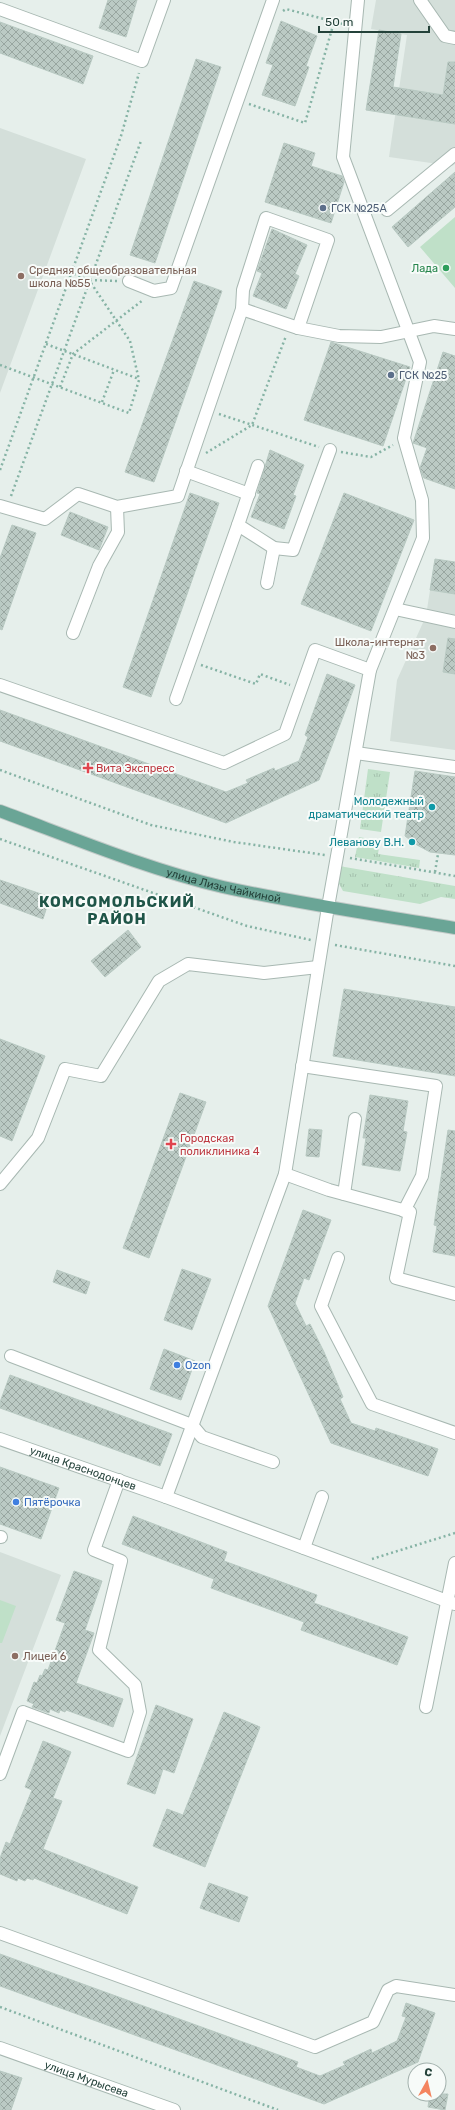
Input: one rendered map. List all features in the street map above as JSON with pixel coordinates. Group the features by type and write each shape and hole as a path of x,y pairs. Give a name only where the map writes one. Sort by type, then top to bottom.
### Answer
{"main road":[{"name":"улица Лизы Чайкиной","path":"0,811 123,856 222,886 328,907 455,928"}],"street":[{"path":"0,9 142,62 164,0"},
{"path":"129,281 154,291 171,288 273,0"},
{"path":"166,1497 285,1174 328,907 370,670 423,538 422,500 404,438 420,362 343,157 358,0"},
{"path":"420,0 445,36 455,38"},
{"path":"388,210 455,154"},
{"path":"3,507 45,519 78,494 117,507 178,496 242,309 243,290 266,218 328,240 294,327"},
{"path":"242,309 294,327 339,336 381,337 434,326 455,329"},
{"path":"238,525 274,548 293,550 330,450"},
{"path":"176,699 258,466"},
{"path":"188,467 249,494"},
{"path":"73,633 99,566 118,532 117,507"},
{"path":"267,583 274,548"},
{"path":"395,609 455,622"},
{"path":"0,685 224,763 285,734 315,650 370,670"},
{"path":"356,753 455,767"},
{"path":"0,1184 38,1138 65,1070 101,1076 159,981 188,964 264,973 318,967"},
{"path":"302,1066 436,1086 422,1176 404,1211"},
{"path":"344,1194 356,1120"},
{"path":"285,1174 344,1194 410,1212 396,1278 455,1294"},
{"path":"338,1258 321,1306 372,1404 455,1433"},
{"path":"11,1356 192,1425 202,1437 273,1462"},
{"name":"улица Краснодонцев","path":"0,1439 166,1497 452,1603"},
{"path":"0,1774 23,1712 128,1751 140,1712 135,1685 99,1650 121,1561 94,1550 119,1480"},
{"path":"304,1548 322,1497"},
{"path":"426,1707 452,1603 455,1563"},
{"path":"0,1933 315,2047 373,2022 388,1990 396,1986 455,1995"},
{"name":"улица Мурысева","path":"0,2048 166,2109"}],"path":[{"path":"267,18 286,9 356,27"},
{"path":"238,100 305,123 334,22"},
{"path":"0,470 121,136 142,62"},
{"path":"3,507 51,384 141,141"},
{"path":"72,273 89,280 129,281"},
{"path":"0,365 129,413 139,380 130,341 117,319 89,280"},
{"path":"60,387 73,354 154,291"},
{"path":"188,467 252,426 294,327"},
{"path":"46,344 139,380"},
{"path":"102,402 114,370"},
{"path":"207,410 252,426 330,450 371,457 404,438"},
{"path":"190,661 256,684 260,674 301,689"},
{"path":"0,770 151,825 234,842 338,856 455,876"},
{"path":"0,839 194,905 248,926 322,943 455,966"},
{"path":"435,872 438,854"},
{"path":"352,1566 455,1533"},
{"path":"0,2007 278,2110"}],"shaded area":[{"path":"376,0 455,0 455,164 452,166 389,157 407,35 371,29"},
{"name":"Средняя общеобразовательная школа №55","path":"0,128 86,159 0,393"},
{"name":"Школа-интернат №3","path":"430,590 455,594 455,750 390,741 397,680 426,616"},
{"name":"Лицей 6","path":"0,1552 61,1575 0,1736"}],"green space":[{"name":"Лада","path":"455,217 455,288 420,247"},
{"path":"368,769 390,772 381,832 360,829"},
{"path":"359,837 380,841 378,854 420,860 419,868 355,857"},
{"path":"339,866 455,886 455,899 441,897 420,904 343,891 337,880"},
{"path":"0,1600 16,1606 2,1643 0,1643"}],"building":[{"path":"108,0 137,0 126,37 99,28"},
{"path":"281,21 317,36 306,66 309,67 295,106 262,95 273,65 266,63"},
{"path":"0,22 93,56 83,84 0,53"},
{"path":"379,30 401,34 393,87 443,95 448,62 455,62 455,124 366,110"},
{"path":"196,59 221,67 155,263 130,255"},
{"path":"284,143 315,153 311,166 342,176 344,182 331,223 265,202"},
{"path":"455,172 455,207 408,247 392,227"},
{"path":"272,229 307,245 295,274 299,276 286,309 253,296 262,273 257,271"},
{"path":"194,281 222,291 154,482 125,472"},
{"path":"331,342 410,367 383,446 304,420"},
{"path":"443,352 455,356 455,489 424,478 420,468 427,448 413,443"},
{"path":"270,450 304,465 293,495 296,496 284,529 251,517 260,494 257,493"},
{"path":"190,493 219,503 151,697 123,687"},
{"path":"344,493 414,520 371,631 301,604"},
{"path":"70,512 108,527 99,550 61,535"},
{"path":"12,525 36,533 2,630 0,629 0,558"},
{"path":"435,559 455,562 455,594 430,590"},
{"path":"448,638 455,639 455,674 443,672"},
{"path":"327,674 355,685 319,780 226,823 0,741 0,710 226,792 248,783 246,780 274,768 275,771 299,761 308,737 305,735"},
{"name":"Молодежный драматический театр","path":"415,771 455,777 455,855 430,852 405,836"},
{"path":"0,880 50,897 43,919 0,903"},
{"path":"128,930 141,947 105,977 91,961"},
{"path":"344,989 455,1007 455,1076 333,1056"},
{"path":"0,1039 45,1056 12,1141 0,1136"},
{"path":"180,1093 206,1102 149,1258 123,1248"},
{"path":"370,1095 408,1101 403,1131 407,1132 400,1171 362,1165 366,1138 363,1138"},
{"path":"309,1129 322,1130 319,1157 306,1156"},
{"path":"448,1130 455,1131 455,1256 433,1252 437,1226 434,1225"},
{"path":"303,1210 331,1220 309,1280 304,1278 295,1303 306,1326 310,1324 324,1352 343,1397 340,1399 351,1423 375,1431 376,1428 438,1449 428,1476 331,1443 268,1306"},
{"path":"182,1269 211,1279 192,1330 164,1320"},
{"path":"57,1270 90,1282 86,1294 53,1282"},
{"path":"164,1349 195,1361 181,1400 150,1389"},
{"path":"10,1375 172,1434 160,1466 0,1408 0,1402"},
{"path":"0,1467 59,1488 41,1539 0,1524"},
{"path":"133,1516 227,1552 224,1561 317,1595 314,1603 408,1637 397,1665 301,1630 304,1622 211,1588 214,1579 122,1544"},
{"path":"74,1571 102,1581 85,1630 94,1633 76,1683 123,1699 113,1727 66,1710 65,1712 60,1710 59,1713 50,1709 49,1713 32,1707 34,1704 27,1701 34,1682 37,1683 40,1675 42,1676 45,1669 48,1670 65,1623 56,1620"},
{"path":"156,1705 193,1719 174,1773 163,1769 155,1794 127,1784"},
{"path":"224,1712 260,1727 205,1867 153,1846 167,1809 183,1815"},
{"path":"43,1741 71,1752 53,1798 62,1801 43,1849 138,1887 127,1914 34,1878 33,1880 27,1878 25,1881 18,1878 17,1881 0,1874 0,1858 6,1842 10,1844 32,1790 25,1787"},
{"path":"209,1883 248,1897 239,1922 200,1908"},
{"path":"0,1954 298,2062 296,2067 320,2076 345,2065 343,2062 371,2049 372,2053 397,2041 406,2017 402,2016 406,2003 435,2013 418,2062 407,2062 407,2067 324,2104 0,1986"},
{"path":"0,2071 22,2078 11,2110 0,2110"},
{"path":"429,2102 446,2102 445,2110 428,2107"}],"place":[{"name":"ГСК №25А","path":"323,208"},
{"name":"Лада","path":"446,268"},
{"name":"Средняя общеобразовательная школа №55","path":"21,276"},
{"name":"ГСК №25","path":"391,375"},
{"name":"Школа-интернат №3","path":"433,648"},
{"name":"Вита Экспресс","path":"88,768"},
{"name":"Молодежный драматический театр","path":"432,807"},
{"name":"Леванову В.Н.","path":"412,842"},
{"name":"Городская поликлиника 4","path":"171,1144"},
{"name":"Ozon","path":"177,1365"},
{"name":"Пятёрочка","path":"16,1502"},
{"name":"Лицей 6","path":"15,1656"}],"district":[{"name":"КОМСОМОЛЬСКИЙ РАЙОН","path":"117,910"}]}
